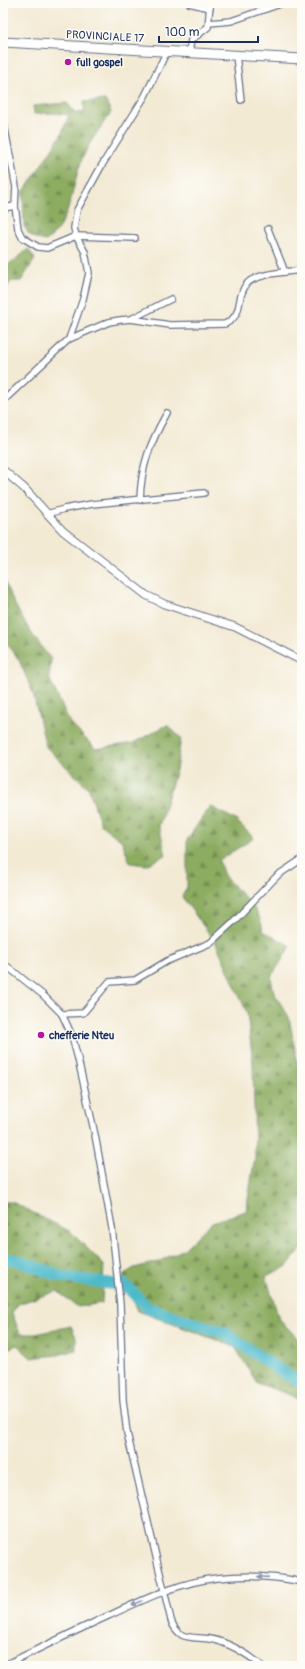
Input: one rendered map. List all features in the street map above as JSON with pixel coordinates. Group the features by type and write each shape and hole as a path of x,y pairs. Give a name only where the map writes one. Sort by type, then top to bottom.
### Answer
{"main road":[{"name":"PROVINCIALE 17","path":"3,42 302,59"}],"street":[{"path":"189,3 210,5 208,27 204,32 191,40 189,52"},
{"path":"261,3 263,10"},
{"path":"208,23 231,22 283,3"},
{"path":"69,339 83,299 88,273 85,252 76,236 74,228 77,210 102,165 145,96 168,51"},
{"path":"236,55 241,100"},
{"path":"3,119 16,187 15,206 18,229 22,238 28,243 38,247 47,248 76,236 135,238"},
{"path":"3,208 15,206"},
{"path":"268,229 285,272"},
{"path":"3,401 69,339 109,322 131,319 170,326 225,324 236,316 245,285 256,278 302,270"},
{"path":"131,319 171,299"},
{"path":"140,500 143,467 153,437 167,413"},
{"path":"3,470 25,489 47,514 75,541 146,595 164,604 235,627 302,661"},
{"path":"47,514 92,504 204,493"},
{"path":"62,1014 83,1013 109,982 135,980 167,961 210,943 233,922 278,875 302,859"},
{"path":"3,963 43,995 62,1014 72,1036 78,1059 95,1135 111,1222 120,1304 123,1400 127,1433 163,1592 173,1625 182,1634 212,1639 227,1645 250,1657 262,1666"},
{"path":"3,1666 163,1592 192,1583 216,1578 243,1576 287,1579 302,1582"}],"green space":[{"path":"105,100 111,112 92,140 83,157 66,213 55,233 46,241 37,239 29,234 24,226 23,193 61,135 69,115 53,113 34,114 33,106 67,103 76,114 84,111 84,102"},
{"path":"28,249 35,259 21,281 11,281 3,295 3,267 14,261"},
{"path":"3,578 24,620 36,640 51,659 49,678 70,723 96,749 133,743 167,725 181,738 176,770 159,826 166,855 146,865 130,863 122,841 101,825 89,789 46,747 33,693 19,660 3,637"},
{"path":"210,806 236,820 254,838 219,860 225,876 254,908 261,922 263,931 291,946 271,977 274,993 289,1017 298,1067 302,1119 302,1248 286,1267 266,1276 279,1319 302,1343 302,1402 293,1396 257,1383 235,1347 138,1311 123,1275 134,1268 158,1262 184,1249 212,1222 246,1211 255,1156 253,1063 247,1013 216,943 182,897 187,887 187,840"},
{"path":"3,1202 12,1202 71,1232 104,1265 102,1303 78,1307 57,1291 18,1304 12,1313 20,1334 36,1334 71,1326 76,1337 76,1350 58,1355 31,1358 17,1345 3,1351"}],"waterway":[{"path":"3,1258 16,1260 63,1277 113,1284"},
{"path":"124,1284 148,1308 225,1333 287,1375 302,1383"}],"place":[{"name":"full gospel","path":"68,62"},
{"name":"chefferie Nteu","path":"41,1035"}]}
